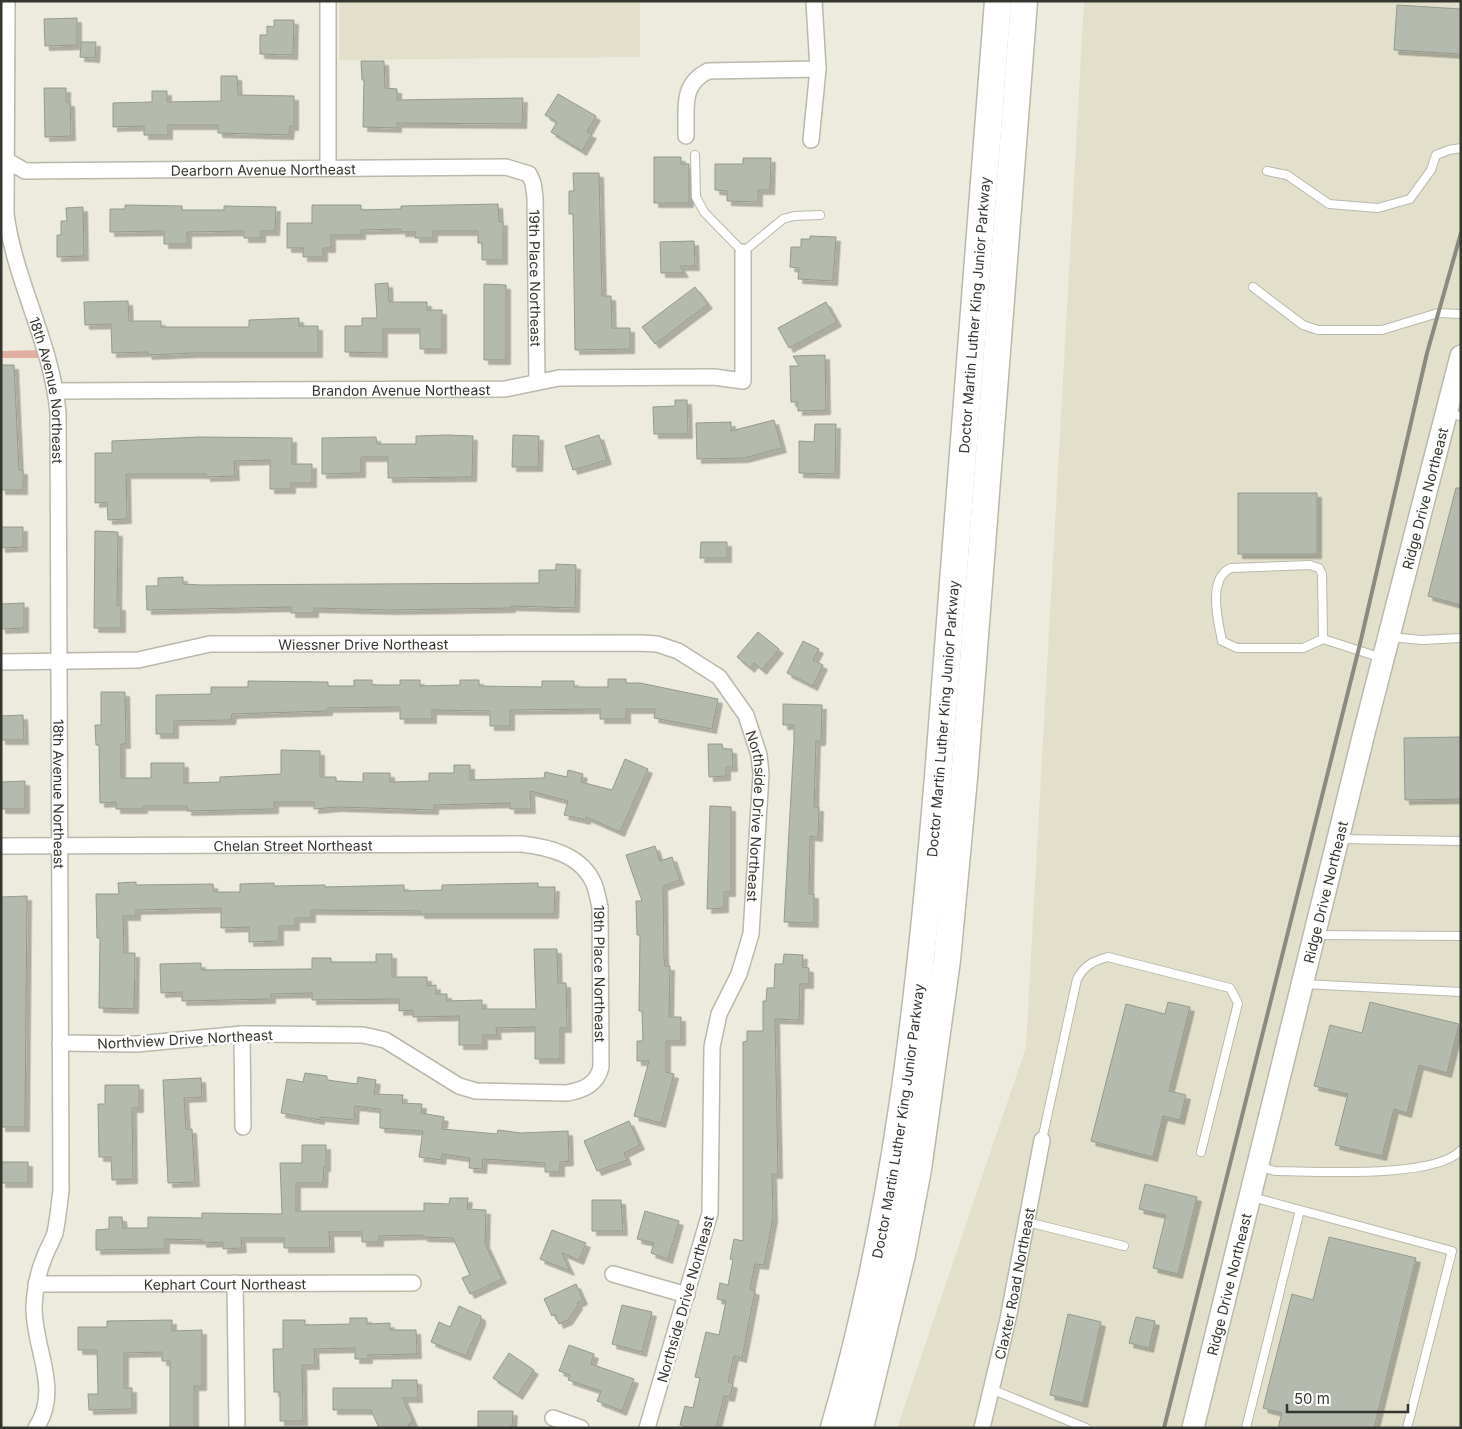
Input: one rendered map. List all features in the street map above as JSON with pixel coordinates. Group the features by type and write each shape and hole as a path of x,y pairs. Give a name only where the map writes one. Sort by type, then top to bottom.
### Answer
{"highway":[{"name":"Doctor Martin Luther King Junior Parkway","path":"834,1428 867,1294 885,1210 912,1031 935,815 998,1"},
{"name":"Doctor Martin Luther King Junior Parkway","path":"860,1428 902,1254 918,1169 947,960 964,778 1024,1"}],"street":[{"name":"18th Avenue Northeast","path":"7,1 4,158 6,214 9,238 48,358 56,391 58,413 61,1191 54,1234 42,1262 36,1284 34,1307 36,1330 48,1398 44,1416 36,1428"},
{"path":"328,1 328,168"},
{"path":"811,140 818,69 814,1"},
{"path":"686,136 687,95 690,84 703,73 720,69 818,69"},
{"name":"Dearborn Avenue Northeast","path":"4,158 25,171 506,167 529,174"},
{"name":"19th Place Northeast","path":"529,174 533,183 535,197 537,382"},
{"name":"Brandon Avenue Northeast","path":"56,391 505,390 560,378 705,377 743,381 743,252"},
{"name":"Ridge Drive Northeast","path":"1193,1428 1389,637 1453,415 1461,356"},
{"name":"Wiessner Drive Northeast","path":"1,662 138,660 210,644 640,642 656,644 678,651 719,677"},
{"name":"Northside Drive Northeast","path":"647,1428 710,1213 712,1047 719,1014 739,974 751,934 761,792 760,755 746,715 719,677"},
{"name":"Chelan Street Northeast","path":"1,846 521,844 548,847 568,856 580,866"},
{"name":"19th Place Northeast","path":"580,866 594,883 600,907 601,1067 599,1076 593,1083"},
{"path":"242,1034 243,1127"},
{"name":"Northview Drive Northeast","path":"60,1043 137,1044 242,1034 363,1035 385,1040 459,1086 476,1091 567,1093 582,1091 593,1083"},
{"name":"Claxter Road Northeast","path":"982,1428 1027,1222 1042,1140"},
{"path":"613,1274 687,1294"},
{"path":"235,1283 237,1428"},
{"name":"Kephart Court Northeast","path":"36,1284 413,1283"},
{"path":"553,1418 581,1428"}],"lane":[{"path":"1268,171 1287,175 1329,204 1378,208 1410,199 1431,170 1436,156 1449,150 1461,148"},
{"path":"695,156 696,197 704,212 743,252 784,219 794,216 820,215"},
{"path":"1253,287 1302,325 1318,330 1382,330 1402,326 1422,317 1438,314 1461,314"},
{"path":"1323,639 1322,574 1319,568 1310,565 1231,568 1223,571 1219,579 1217,598 1222,641 1237,648 1302,648 1323,639 1384,659"},
{"path":"1389,637 1422,640 1461,638"},
{"path":"1338,839 1461,840"},
{"path":"1314,935 1461,936"},
{"path":"1042,1140 1077,979 1083,968 1093,961 1108,957 1230,988 1238,1003 1201,1152"},
{"path":"1302,984 1461,992"},
{"path":"1258,1167 1275,1171 1394,1170 1432,1165 1461,1150"},
{"path":"1250,1196 1452,1251 1407,1428"},
{"path":"1246,1428 1300,1210"},
{"path":"1027,1222 1124,1246"},
{"path":"992,1389 1086,1428"}],"shaded area":[{"path":"339,1 640,1 640,57 339,60"},
{"path":"1084,1 1461,1 1461,1428 897,1428 1026,1047"},
{"path":"46,350 48,358 1,358 1,351"}],"building":[{"path":"1397,5 1461,9 1461,54 1394,50"},
{"path":"77,18 77,45 45,46 44,19"},
{"path":"274,20 294,20 293,55 260,54 260,35 267,35 267,26 274,27"},
{"path":"81,42 96,42 95,58 80,57"},
{"path":"361,61 384,61 385,88 397,89 397,100 523,98 522,124 397,123 397,128 363,127 364,80 362,80"},
{"path":"221,76 237,76 238,95 294,96 294,126 290,126 289,135 218,133 218,125 168,125 168,135 144,135 144,126 113,127 113,103 152,102 152,91 167,91 167,102 221,101"},
{"path":"44,88 66,88 66,102 70,102 71,136 45,137"},
{"path":"558,94 596,116 587,132 592,134 582,151 551,132 557,122 545,115"},
{"path":"654,157 681,157 681,164 689,164 689,203 654,203"},
{"path":"743,158 771,158 770,190 758,190 758,202 727,201 727,191 715,190 715,164 743,164"},
{"path":"573,173 599,173 602,296 611,296 612,328 630,328 630,349 575,350 573,214 569,214 569,191 574,191"},
{"path":"498,204 499,222 503,221 503,260 482,260 482,243 478,243 478,231 433,231 433,238 415,238 415,232 401,232 401,229 361,230 361,235 331,235 331,248 323,248 323,257 303,257 303,248 287,248 287,223 312,223 312,205 361,205 361,210 401,209 401,206"},
{"path":"125,205 182,206 182,210 224,210 224,206 276,207 275,231 261,231 261,238 244,238 244,231 187,232 187,244 164,244 164,231 110,232 110,209 125,209"},
{"path":"83,207 84,256 57,257 57,235 61,235 61,221 67,221 66,208"},
{"path":"810,236 836,237 833,281 798,279 799,268 790,267 791,247 801,247 801,239 810,239"},
{"path":"694,241 695,266 680,266 684,273 661,273 660,242"},
{"path":"388,283 389,302 427,302 427,310 442,310 442,349 420,349 420,329 383,329 383,353 345,352 345,326 362,326 362,318 377,318 375,284"},
{"path":"484,284 506,285 506,360 484,360"},
{"path":"695,287 708,304 655,344 642,327"},
{"path":"128,301 129,321 161,321 161,327 249,327 249,320 299,318 299,326 318,326 318,353 148,355 147,352 112,353 111,324 85,325 84,302"},
{"path":"826,302 837,322 789,348 778,328"},
{"path":"825,355 826,410 798,411 798,402 791,402 790,366 799,366 793,356"},
{"path":"1,365 14,365 19,470 23,470 23,490 1,490"},
{"path":"675,400 687,400 688,434 654,434 653,407 675,406"},
{"path":"774,420 782,448 744,458 697,459 696,423 731,422 731,431"},
{"path":"815,424 836,424 835,474 799,473 799,441 814,442"},
{"path":"513,435 539,436 538,467 512,467"},
{"path":"599,435 607,460 573,470 565,446"},
{"path":"416,436 473,436 472,477 388,478 388,457 361,457 361,473 322,474 322,438 376,437 377,444 416,444"},
{"path":"199,437 292,438 292,464 312,464 312,483 291,483 291,489 270,489 270,460 234,461 235,476 206,477 206,474 126,474 127,519 108,520 107,502 95,503 95,453 112,453 112,441"},
{"path":"1456,488 1461,488 1461,605 1428,596"},
{"path":"1238,493 1317,493 1317,554 1238,554"},
{"path":"1,527 23,527 23,547 1,548"},
{"path":"95,531 118,532 117,606 121,606 121,628 94,628"},
{"path":"701,542 727,542 727,558 700,558"},
{"path":"556,564 576,565 575,608 511,606 511,608 391,610 314,608 314,613 291,613 291,607 147,610 146,586 158,586 158,578 183,577 183,584 201,585 539,583 539,570 556,570"},
{"path":"24,603 24,628 1,629 1,604"},
{"path":"758,632 779,649 762,670 754,663 750,668 737,657"},
{"path":"803,641 819,649 813,660 823,665 813,686 787,673"},
{"path":"608,679 626,679 626,683 640,683 718,699 712,729 654,718 655,709 626,709 626,719 600,719 600,709 510,710 510,726 490,726 490,711 432,710 432,719 400,719 400,707 328,708 328,711 232,714 231,720 174,721 174,734 156,734 156,695 211,694 211,687 248,687 248,681 328,682 328,686 354,686 354,680 372,680 372,685 400,685 400,680 420,680 420,686 460,685 460,680 479,680 479,686 542,687 542,681 574,681 574,687 608,687"},
{"path":"101,692 125,692 126,744 121,744 121,778 151,778 151,763 184,763 184,783 220,782 220,777 281,774 281,750 320,751 320,777 336,777 336,781 363,782 363,773 390,773 390,782 429,781 429,773 454,773 454,765 470,765 470,780 544,778 545,772 567,777 568,770 583,774 581,782 612,790 625,759 648,769 620,832 586,817 586,820 564,815 568,801 530,791 531,809 510,809 510,803 434,805 434,810 337,807 314,809 314,802 274,802 274,809 187,811 187,806 143,806 143,809 116,809 116,802 100,803 99,745 96,745 95,725 101,725"},
{"path":"783,704 822,705 821,741 816,741 814,807 819,807 818,837 810,836 809,894 814,894 814,923 784,922 794,725 783,725"},
{"path":"23,715 24,740 1,740 1,716"},
{"path":"1461,737 1461,799 1405,800 1404,738"},
{"path":"708,744 722,744 723,749 732,749 733,767 726,767 726,776 709,777"},
{"path":"25,781 25,809 1,809 1,782"},
{"path":"710,806 731,807 731,892 724,892 724,908 707,909"},
{"path":"655,846 660,861 672,857 680,880 663,886 664,957 665,966 670,966 669,1017 681,1017 681,1041 666,1041 666,1072 674,1074 661,1123 634,1116 649,1061 637,1061 637,1041 643,1041 642,1011 639,1011 640,935 637,935 636,901 642,901 626,855"},
{"path":"136,882 136,885 213,884 214,892 240,892 240,884 274,883 274,886 325,885 325,887 404,885 404,891 442,890 442,885 538,883 538,887 555,887 554,914 420,914 420,911 311,910 311,918 295,918 295,926 279,926 279,941 249,942 249,927 221,928 221,908 136,910 136,916 123,916 124,953 135,953 134,1009 99,1008 100,938 97,938 96,894 119,894 118,883"},
{"path":"27,896 25,1127 1,1127 1,897"},
{"path":"534,949 557,949 558,983 566,983 567,1028 560,1028 560,1059 535,1059 535,1027 496,1028 497,1035 483,1035 483,1045 459,1045 459,1016 413,1017 413,1010 399,1011 399,999 312,1000 312,993 271,994 271,999 182,1001 182,992 161,993 160,964 201,963 201,970 312,969 312,958 331,958 331,962 376,962 376,954 392,954 392,977 427,977 427,986 436,985 436,994 447,994 447,1001 482,1000 482,1009 536,1009"},
{"path":"784,954 803,955 802,967 809,968 809,984 800,984 799,1020 775,1019 778,1174 772,1174 773,1218 764,1265 755,1264 750,1289 755,1291 742,1358 734,1356 728,1382 733,1384 730,1397 724,1396 716,1428 691,1428 680,1425 685,1406 693,1408 700,1378 695,1377 706,1332 719,1335 726,1301 717,1299 720,1283 728,1285 733,1260 730,1259 734,1239 743,1241 743,1042 747,1041 747,1031 763,1031 763,1001 766,1001 767,988 774,988 775,964 783,964"},
{"path":"1168,1002 1190,1007 1169,1091 1186,1095 1180,1120 1163,1116 1153,1157 1091,1141 1126,1004 1165,1014"},
{"path":"1370,1002 1459,1024 1447,1073 1419,1065 1407,1113 1394,1109 1382,1156 1335,1145 1348,1094 1314,1086 1330,1025 1362,1033"},
{"path":"305,1073 327,1076 327,1080 357,1084 358,1077 376,1080 374,1094 403,1095 402,1103 422,1104 421,1113 444,1117 442,1129 497,1134 498,1130 521,1133 568,1131 569,1161 560,1162 560,1172 545,1172 545,1163 483,1159 482,1169 469,1168 470,1158 442,1154 441,1160 419,1157 423,1131 380,1128 380,1109 355,1106 354,1120 320,1117 320,1120 281,1113 287,1079 303,1082"},
{"path":"201,1078 202,1097 184,1098 186,1129 192,1129 195,1182 168,1183 163,1080"},
{"path":"105,1085 139,1085 139,1108 132,1108 133,1179 112,1180 111,1157 99,1157 98,1104 105,1104"},
{"path":"629,1121 640,1145 624,1153 627,1160 597,1171 584,1141"},
{"path":"302,1145 326,1145 326,1167 324,1167 323,1183 296,1183 296,1211 424,1211 424,1203 449,1204 450,1198 468,1198 467,1209 486,1210 485,1243 502,1279 470,1294 462,1278 470,1275 453,1238 423,1237 423,1235 379,1236 379,1242 362,1242 362,1232 329,1232 330,1248 284,1248 284,1238 241,1238 242,1248 223,1249 223,1242 202,1243 202,1240 165,1239 165,1249 96,1250 96,1230 109,1229 109,1217 122,1217 123,1228 148,1228 148,1217 202,1218 202,1213 282,1214 280,1163 302,1163"},
{"path":"1,1162 28,1162 28,1183 1,1183"},
{"path":"1145,1184 1197,1197 1178,1274 1153,1268 1166,1215 1139,1209"},
{"path":"592,1200 621,1200 623,1231 592,1231"},
{"path":"645,1211 679,1221 668,1259 651,1253 654,1243 637,1239"},
{"path":"552,1230 586,1243 579,1260 562,1253 570,1271 540,1259"},
{"path":"1329,1237 1416,1258 1374,1428 1278,1428 1282,1413 1263,1408 1292,1294 1313,1300"},
{"path":"576,1284 583,1300 577,1303 578,1305 568,1320 559,1324 555,1314 552,1316 544,1299"},
{"path":"622,1305 652,1312 642,1352 612,1344"},
{"path":"459,1306 481,1316 481,1321 466,1356 431,1342 439,1322 450,1327"},
{"path":"1068,1314 1101,1322 1083,1403 1050,1395"},
{"path":"1136,1317 1155,1321 1149,1348 1129,1343"},
{"path":"350,1318 367,1318 367,1324 390,1323 390,1330 416,1330 417,1354 368,1355 368,1359 355,1359 355,1348 314,1349 315,1365 302,1365 303,1421 280,1421 280,1392 274,1392 273,1349 283,1349 283,1320 305,1320 305,1325 350,1324"},
{"path":"172,1320 172,1331 202,1330 202,1386 194,1386 194,1428 170,1428 170,1361 162,1361 162,1352 124,1353 124,1388 132,1388 132,1409 89,1410 88,1394 98,1394 97,1350 78,1350 78,1327 107,1327 107,1321"},
{"path":"569,1345 594,1354 591,1364 634,1379 622,1411 597,1401 601,1391 568,1380 570,1375 559,1371"},
{"path":"509,1353 534,1370 518,1395 493,1378"},
{"path":"392,1380 417,1380 418,1398 403,1398 413,1422 408,1425 409,1428 379,1428 371,1410 333,1410 333,1388 392,1388"},
{"path":"478,1411 513,1411 512,1428 478,1428"}],"railway":[{"path":"1164,1428 1360,644 1427,353 1461,233"}]}
